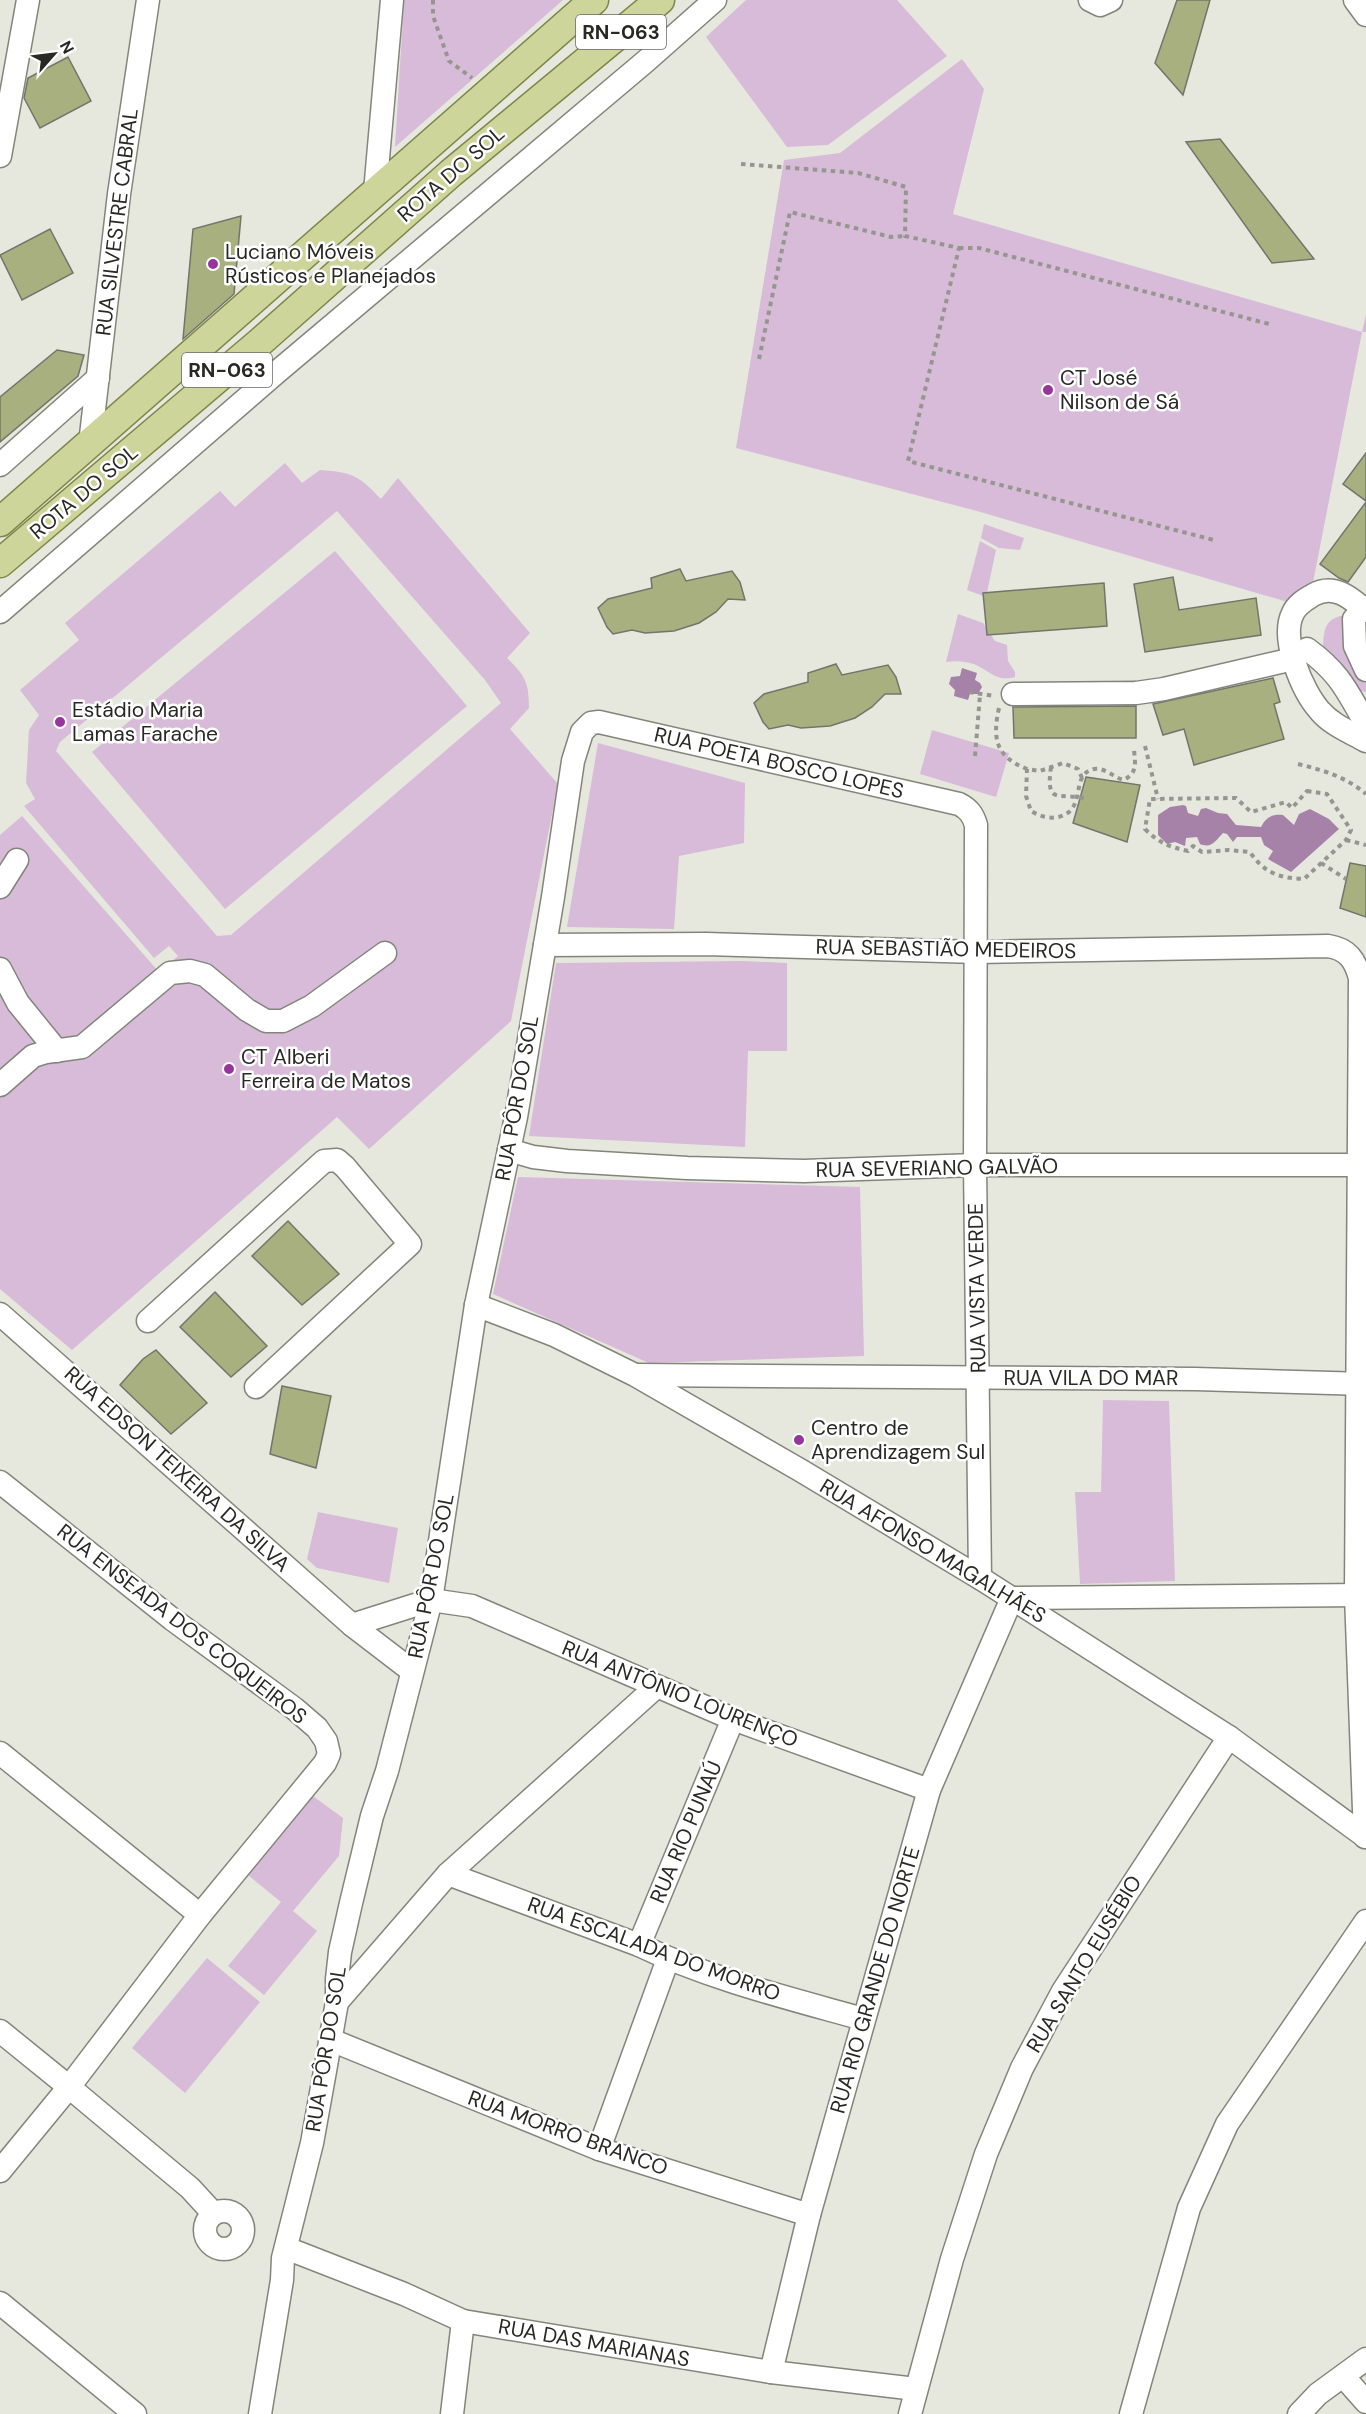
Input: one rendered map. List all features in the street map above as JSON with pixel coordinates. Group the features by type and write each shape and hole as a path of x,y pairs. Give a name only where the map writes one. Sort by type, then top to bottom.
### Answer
{"main road":[{"name":"ROTA DO SOL","path":"0,522 594,0"},
{"name":"ROTA DO SOL","path":"0,564 259,343 451,173 660,0"},
{"path":"556,32 583,64"}],"street":[{"path":"0,156 28,0"},
{"name":"RUA SILVESTRE CABRAL","path":"90,444 119,194 148,0"},
{"path":"375,192 392,0"},
{"path":"0,612 277,372 637,69 715,0"},
{"path":"1090,0 1100,5 1111,0"},
{"path":"1355,0 1366,15"},
{"path":"0,465 98,378"},
{"path":"1366,670 1355,646 1360,615 1349,596 1333,590 1319,592 1301,602 1292,613 1289,628 1300,654 1304,686 1321,712 1333,723 1366,741"},
{"path":"1005,698 1136,693 1164,689 1300,654 1328,664 1339,677 1366,724"},
{"name":"RUA POETA BOSCO LOPES","path":"582,732 591,723 599,722 959,804 970,811 974,818"},
{"name":"RUA PÔR DO SOL","path":"260,2414 282,2280 283,2258 312,2143 331,2040 337,2002 337,1979 349,1913 372,1816 387,1771 431,1600 476,1305 509,1150 545,945 573,761 582,732"},
{"name":"RUA VISTA VERDE","path":"974,818 976,825 975,1165 980,1578"},
{"path":"0,887 17,860"},
{"name":"RUA SEBASTIÃO MEDEIROS","path":"545,945 706,944 977,952 1328,946 1346,951 1357,967 1360,978 1362,1165"},
{"path":"0,1085 33,1056 82,1047 170,973 190,971 205,975 247,1010 266,1021 283,1022 312,1006 385,952"},
{"path":"0,969 18,1003 57,1051"},
{"name":"RUA SEVERIANO GALVÃO","path":"509,1150 533,1158 567,1161 687,1168 804,1171 975,1165 1362,1165"},
{"path":"148,1321 324,1161 337,1160 410,1244 256,1387"},
{"path":"1362,1165 1361,1595 1366,1837"},
{"name":"RUA AFONSO MAGALHÃES","path":"476,1305 554,1335 635,1375 980,1578 1229,1737 1366,1837"},
{"name":"RUA EDSON TEIXEIRA DA SILVA","path":"0,1314 352,1625 412,1671"},
{"name":"RUA VILA DO MAR","path":"635,1375 1195,1379 1362,1384"},
{"name":"RUA ENSEADA DOS COQUEIROS","path":"0,1482 172,1619 295,1709 317,1728 326,1741 329,1754 325,1763 200,1915"},
{"path":"1012,1598 1361,1595"},
{"name":"RUA RIO GRANDE DO NORTE","path":"771,2372 809,2215 929,1790 1012,1598"},
{"path":"352,1625 431,1600"},
{"name":"RUA ANTÔNIO LOURENÇO","path":"431,1600 472,1606 733,1719 929,1790"},
{"path":"337,2002 448,1874 656,1687"},
{"name":"RUA RIO PUNAÚ","path":"639,1945 733,1719"},
{"name":"RUA SANTO EUSÉBIO","path":"910,2414 952,2259 986,2154 1022,2068 1063,1991 1229,1737"},
{"path":"0,1753 200,1915 69,2086 0,2171"},
{"name":"RUA ESCALADA DO MORRO","path":"448,1874 639,1945 668,1959 768,1992 863,2019"},
{"path":"1131,2414 1188,2208 1227,2124 1366,1921"},
{"path":"599,2149 668,1959"},
{"path":"0,2031 190,2188 213,2213"},
{"name":"RUA MORRO BRANCO","path":"331,2040 599,2149 809,2215"},
{"name":"RUA DAS MARIANAS","path":"286,2248 404,2294 463,2321 771,2372 916,2389"},
{"path":"0,2303 135,2414"},
{"path":"452,2414 463,2321"},
{"path":"1299,2414 1318,2394 1366,2359"},
{"path":"1343,2376 1366,2402"}],"path":[{"path":"433,0 433,16 449,61 464,74 482,83 498,82"},
{"path":"741,164 858,173 906,187 905,236"},
{"path":"759,359 790,212 891,237 905,236 959,248 979,248 1273,325"},
{"path":"959,248 908,461 1214,540"},
{"path":"969,692 1005,698 996,737 1000,752 1011,762 1027,769 1040,771 1063,764 1069,765 1078,770 1082,778"},
{"path":"975,756 980,695"},
{"path":"1145,746 1158,799"},
{"path":"1027,769 1026,796 1031,811 1051,819 1068,814 1075,806 1085,773 1100,769 1117,779 1124,780 1133,774 1136,770 1134,749"},
{"path":"1298,764 1326,771 1346,780 1366,794"},
{"path":"1051,767 1049,780 1054,794 1067,798 1077,796 1086,799"},
{"path":"1307,791 1327,794 1352,830 1346,840 1304,879 1285,878 1259,866 1250,852 1229,849 1202,852 1194,846 1188,850 1169,847 1157,840 1145,829 1150,799 1158,799 1236,798 1251,812 1286,802 1292,808 1307,791"},
{"path":"1346,840 1366,845"},
{"path":"1321,863 1346,879"}],"shaded area":[{"path":"404,0 563,0 395,147"},
{"path":"746,0 897,0 947,56 828,145 787,147 706,37"},
{"name":"CT José Nilson de Sá","path":"962,59 984,89 953,214 1362,332 1308,608 977,511 736,448 784,160 840,153"},
{"path":"1366,314 1366,332 1362,332"},
{"name":"CT Alberi Ferreira de Matos","path":"285,463 302,483 320,470 340,472 361,480 381,499 398,478 530,633 507,658 525,680 529,699 529,708 510,729 558,784 511,1021 369,1149 337,1117 72,1350 0,1289 0,835 22,816 159,972 178,956 169,946 154,958 24,806 35,799 26,783 29,730 39,715 20,690 79,640 65,623 220,491 235,507","holes":["337,511 485,680 501,703 231,935 217,936 56,751 60,742"]},
{"path":"984,524 1024,538 1020,550 999,548 981,538"},
{"path":"980,541 996,550 986,597 967,590"},
{"path":"335,551 467,706 225,909 92,752"},
{"path":"958,614 983,623 995,641 1007,645 1008,661 1015,672 1015,677 997,677 967,662 946,662"},
{"path":"1357,614 1366,628 1366,692 1354,690 1323,653 1324,635 1328,623 1339,616"},
{"path":"962,668 977,673 975,680 982,687 978,694 970,694 968,700 954,696 955,690 949,684 951,677 960,676"},
{"path":"932,730 1009,753 996,797 920,774"},
{"path":"598,743 745,783 744,843 679,856 674,929 567,927"},
{"path":"1186,806 1188,813 1198,816 1201,809 1206,808 1227,814 1236,825 1261,827 1267,819 1279,815 1283,815 1294,825 1299,814 1310,809 1329,819 1339,829 1291,872 1268,859 1273,851 1264,845 1261,837 1237,837 1233,842 1227,834 1223,833 1208,845 1200,844 1197,837 1186,838 1185,846 1175,842 1167,844 1158,835 1158,815 1170,807"},
{"path":"743,961 787,963 787,1051 748,1051 745,1147 529,1136 556,963"},
{"path":"518,1177 860,1187 864,1356 649,1363 493,1294"},
{"path":"1103,1400 1169,1401 1175,1581 1080,1584 1075,1492 1101,1492"},
{"path":"318,1512 398,1528 389,1583 317,1568 307,1559"},
{"path":"310,1794 343,1818 339,1856 293,1911 317,1931 264,1995 228,1966 281,1902 248,1875"},
{"path":"207,1958 260,2002 185,2093 132,2048"}],"building":[{"path":"1177,0 1210,0 1183,95 1155,63"},
{"path":"68,57 91,101 40,128 24,98 28,78"},
{"path":"1220,139 1314,259 1272,263 1186,142"},
{"name":"Luciano Móveis Rústicos e Planejados","path":"241,216 234,294 183,339 193,229"},
{"path":"50,229 73,273 22,300 0,255"},
{"path":"57,350 84,355 78,376 0,442 0,397"},
{"path":"1366,453 1366,501 1343,484"},
{"path":"1366,502 1366,557 1348,582 1320,564"},
{"path":"680,569 686,581 732,571 740,582 745,600 728,599 716,612 699,623 674,631 645,633 632,630 613,634 598,608 608,599 652,588 651,578"},
{"path":"1173,577 1179,610 1256,598 1261,635 1145,652 1134,584"},
{"path":"1104,583 1107,626 987,635 983,593"},
{"path":"836,664 842,675 888,665 896,677 901,694 885,694 872,707 855,718 830,726 801,728 788,725 769,729 754,703 764,694 808,682 808,673"},
{"path":"1273,678 1280,702 1274,704 1284,739 1194,765 1184,729 1163,735 1153,704"},
{"path":"1136,706 1136,738 1014,738 1013,707"},
{"path":"1086,777 1140,785 1127,842 1073,823"},
{"path":"1350,863 1366,866 1366,917 1340,908"},
{"path":"288,1221 339,1274 302,1305 252,1256"},
{"path":"215,1292 267,1346 231,1377 180,1327"},
{"path":"156,1350 207,1403 171,1434 120,1385 143,1359"},
{"path":"282,1386 331,1396 316,1468 270,1454"}],"place":[{"name":"Luciano Móveis Rústicos e Planejados","path":"213,264"},
{"name":"CT José Nilson de Sá","path":"1048,390"},
{"name":"Estádio Maria Lamas Farache","path":"60,722"},
{"name":"CT Alberi Ferreira de Matos","path":"229,1069"},
{"name":"Centro de Aprendizagem Sul","path":"799,1440"}]}
